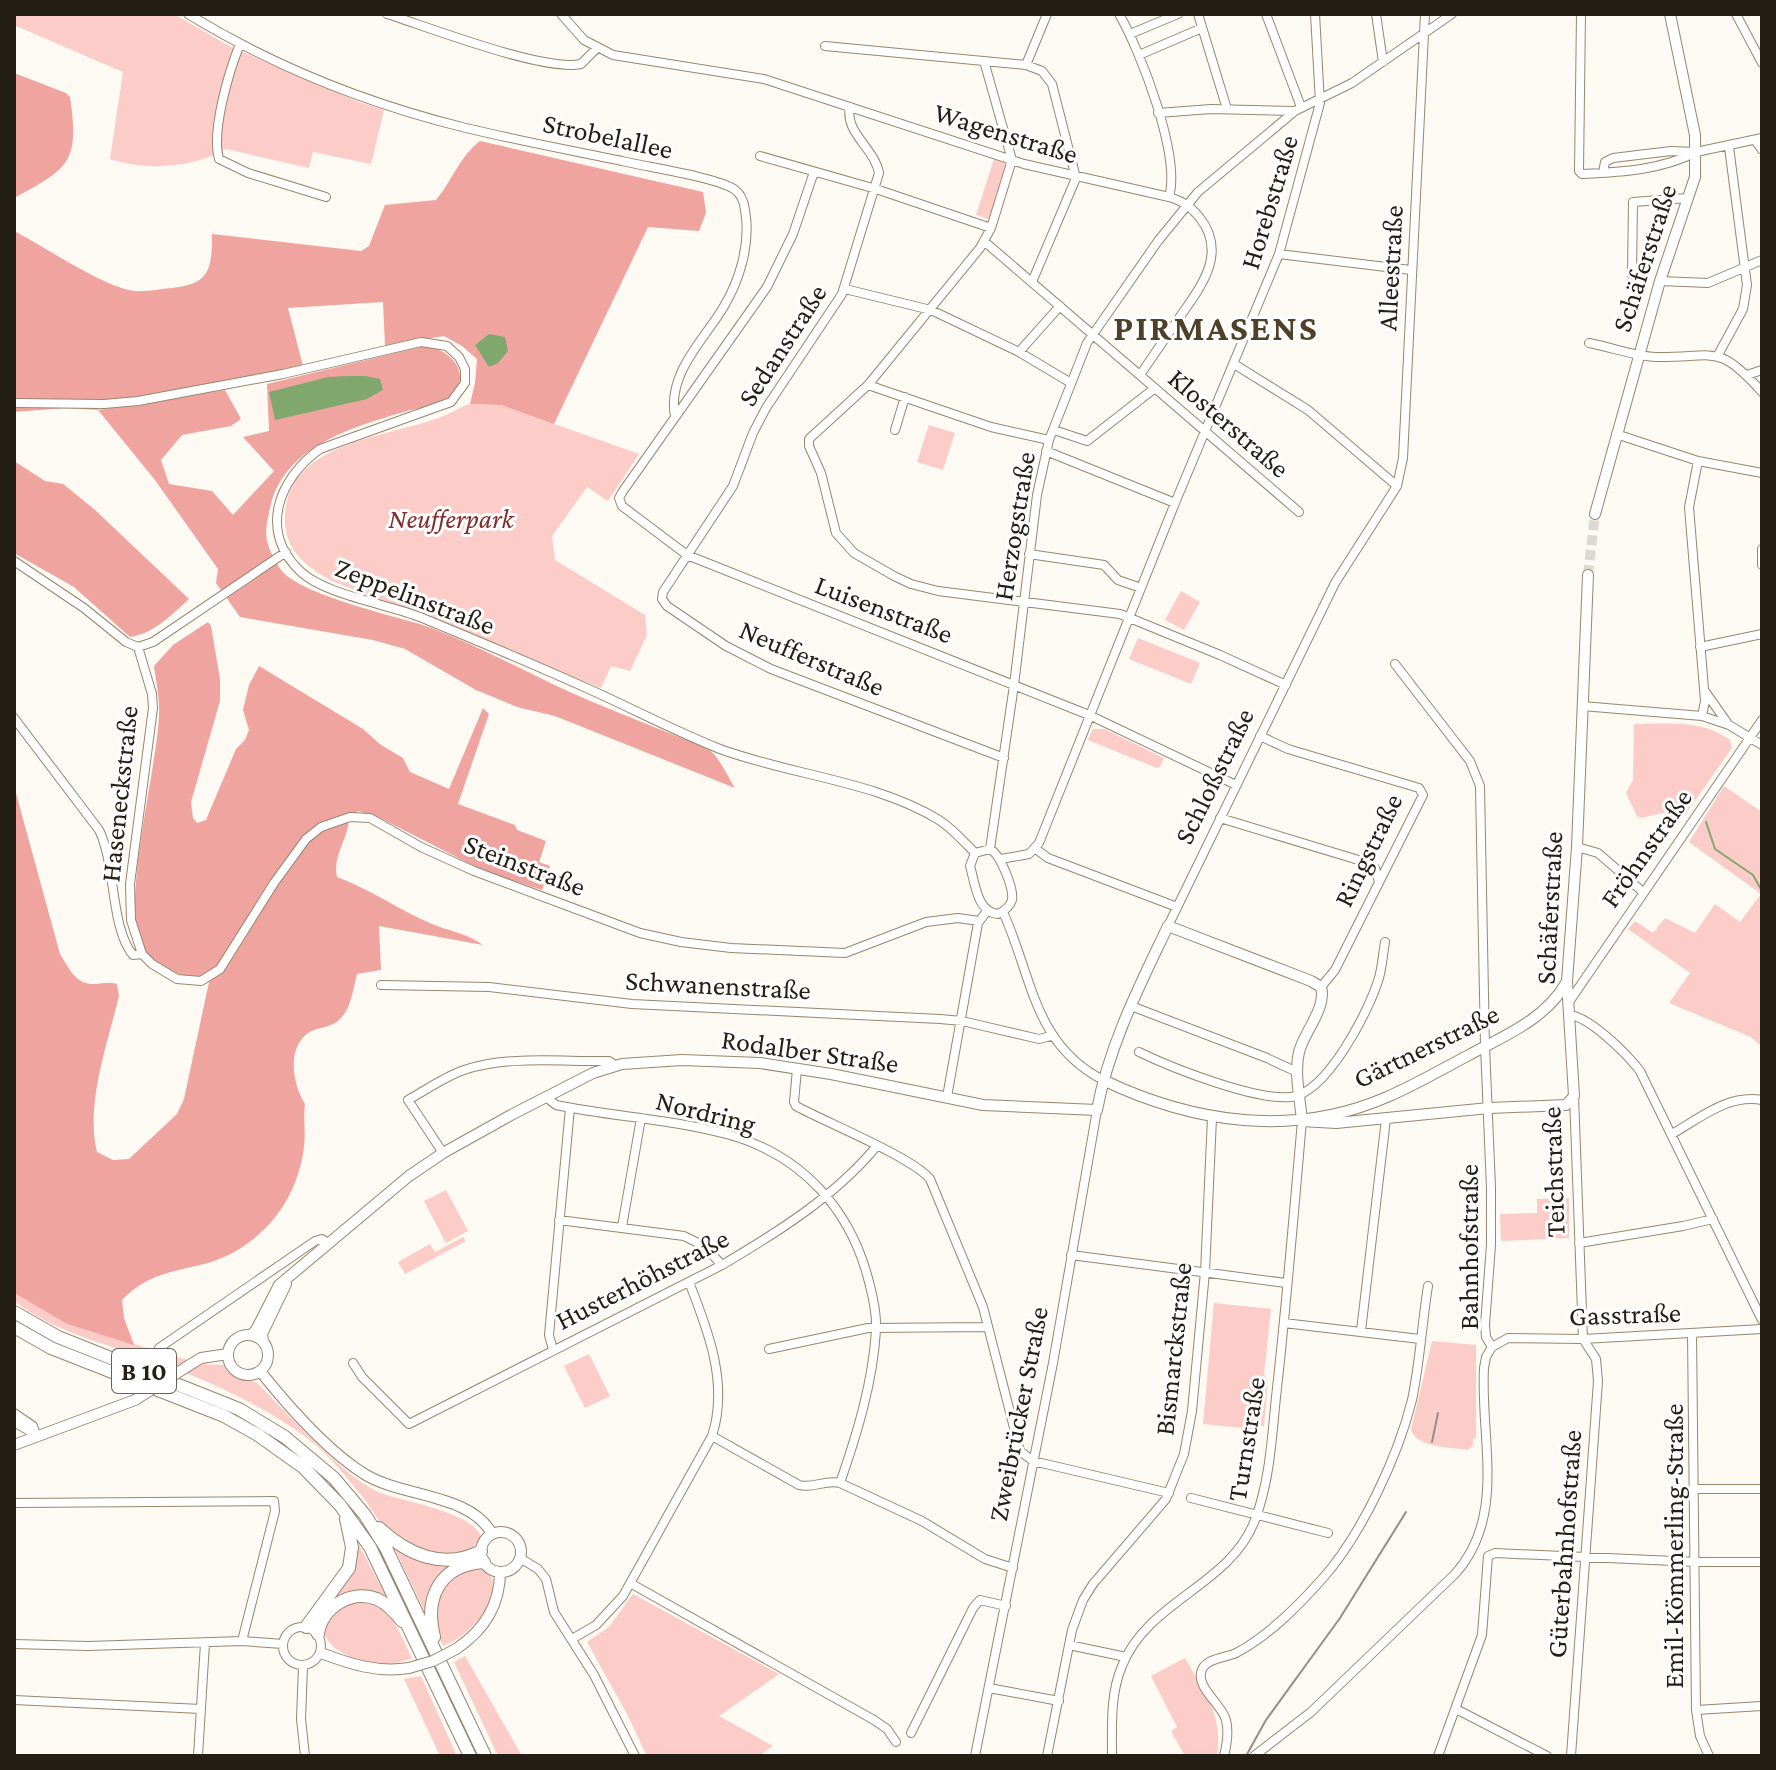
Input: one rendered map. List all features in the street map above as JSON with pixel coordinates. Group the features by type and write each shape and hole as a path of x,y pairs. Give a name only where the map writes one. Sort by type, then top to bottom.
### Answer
{"highway":[{"name":"B 10","path":"14,1312 58,1337 201,1392 256,1418 311,1457 334,1478 365,1515 386,1548 485,1756"},
{"name":"B 10","path":"14,1327 51,1348 205,1407 240,1424 303,1467 340,1505 380,1564 470,1756"},
{"path":"312,1631 345,1577 352,1559 351,1534 340,1505"},
{"path":"365,1515 402,1547 429,1558 482,1556"},
{"path":"446,1674 430,1622 432,1600 443,1580 482,1556"},
{"path":"312,1631 329,1609 339,1602 360,1597 387,1605 413,1637"}],"main road":[{"name":"Schäferstraße","path":"1595,514 1660,281 1695,177 1696,152 1670,14"},
{"name":"Schäferstraße","path":"1568,1003 1588,575"},
{"path":"1168,926 1321,987"},
{"name":"Schloßstraße","path":"1103,1080 1131,1006 1168,926"},
{"name":"Gärtnerstraße","path":"1103,1080 1157,1103 1212,1118 1302,1121 1386,1098 1485,1046 1547,1009 1567,981"},
{"name":"Ringstraße","path":"1302,1121 1297,1072 1300,1049 1322,997 1321,987"},
{"name":"Teichstraße","path":"1568,1003 1574,1096"},
{"path":"1547,1009 1560,1012 1568,1019"},
{"name":"Rodalber Straße","path":"251,1335 279,1285 409,1176 443,1153 546,1097 615,1065 643,1061 751,1062 995,1107 1097,1110"},
{"name":"Zweibrücker Straße","path":"1097,1110 1103,1080"},
{"path":"1302,1121 1336,1123 1489,1108 1566,1105 1574,1096"},
{"name":"Rodalber Straße","path":"263,1341 262,1334 296,1270"},
{"path":"251,1335 263,1341 268,1360 260,1371 248,1375 232,1367 228,1354 235,1339 251,1335"},
{"path":"14,1445 135,1400 201,1358 228,1354"},
{"path":"260,1371 298,1416 359,1470 385,1484 466,1509 482,1519 492,1534"},
{"path":"506,1533 514,1537 519,1545 520,1558 514,1567 500,1572 491,1569 482,1556 483,1543 492,1534 506,1533"},
{"path":"321,1653 368,1668 395,1670 433,1661 456,1649 477,1632 489,1617 499,1592 500,1572"}],"street":[{"name":"Strobelallee","path":"188,14 240,44 315,79 408,112 461,127 701,179 735,190 743,201 746,220 740,268 725,305 682,369 674,398 675,416"},
{"path":"387,14 492,48 559,65 581,64 596,49 576,34 561,14"},
{"path":"1026,65 1047,14"},
{"path":"1119,14 1139,55 1158,113 1172,168 1169,197"},
{"path":"1130,34 1178,14"},
{"path":"1198,14 1227,109"},
{"path":"1266,14 1298,109"},
{"name":"Horebstraße","path":"1036,849 1279,254 1321,97 1315,14"},
{"path":"1376,14 1383,62"},
{"name":"Alleestraße","path":"1387,503 1397,486 1403,458 1425,14"},
{"path":"1158,113 1298,109 1352,83 1452,14"},
{"path":"1581,14 1582,118 1577,167 1582,174 1678,162 1696,152"},
{"path":"1736,14 1762,63"},
{"path":"1139,55 1202,28"},
{"path":"240,44 224,92 217,142 219,159 248,173 326,197"},
{"path":"825,46 1026,65 1042,71 1052,84 1076,178 1032,282"},
{"name":"Wagenstraße","path":"596,49 624,58 764,79 1012,160 1076,178 1169,197 1186,204"},
{"path":"984,61 1012,160 991,228 985,242 868,385 809,439 821,473 834,529 854,553 918,587 1111,612 1286,685"},
{"name":"Sedanstraße","path":"687,555 733,486 758,422 845,289 879,173 877,163 849,122 850,107"},
{"name":"Herzogstraße","path":"990,849 1037,495 1049,440 1071,383 1092,334 1186,204 1298,109"},
{"path":"1603,173 1605,162 1613,158 1671,151 1696,152 1758,139 1762,150"},
{"path":"1718,355 1743,309 1747,285 1729,147"},
{"path":"760,156 876,189 991,228"},
{"path":"675,416 767,287 793,234 814,172"},
{"path":"1632,275 1633,202 1688,198"},
{"path":"1140,375 1201,285 1211,263 1213,247 1208,230 1186,204"},
{"name":"Klosterstraße","path":"985,242 1299,512"},
{"path":"1279,254 1411,270"},
{"path":"1660,281 1708,283 1762,260"},
{"path":"845,289 931,310 1019,352 1071,383"},
{"path":"1019,352 1060,306"},
{"path":"14,403 104,404 138,401 283,374 421,342 447,346 459,357 465,369 465,383 451,402 341,440 320,449 299,466 279,499 277,511 281,542 286,552 153,642 138,647 126,642 14,561"},
{"path":"1589,343 1656,357 1718,355 1733,363 1762,392"},
{"path":"1234,364 1308,410 1397,486"},
{"path":"1747,375 1762,370"},
{"path":"868,385 991,427 1049,440"},
{"path":"1054,430 1087,441 1155,388"},
{"path":"895,430 905,397"},
{"name":"Luisenstraße","path":"675,416 619,498 625,509 687,555 1089,715 1236,785"},
{"path":"1616,434 1698,461 1762,473"},
{"path":"1046,451 1175,503"},
{"path":"1698,461 1689,507 1703,688 1702,716"},
{"name":"Schloßstraße","path":"1168,926 1335,583 1387,503"},
{"path":"1762,549 1762,565"},
{"name":"Zeppelinstraße","path":"286,552 302,572 324,585 418,616 720,748 909,806 943,823 975,853"},
{"path":"1029,554 1104,565 1118,580 1141,588"},
{"name":"Neufferstraße","path":"687,555 663,592 662,599 667,606 711,637 799,681 1004,758"},
{"path":"1700,647 1762,634"},
{"name":"Haseneckstraße","path":"138,647 153,708 130,884 131,920 142,954"},
{"name":"Bahnhofstraße","path":"1254,1756 1311,1712 1464,1564 1480,1537 1487,1503 1484,1368 1492,1347 1486,1337 1485,1325 1491,1245 1479,779 1470,761 1395,664"},
{"path":"1703,688 1729,725"},
{"path":"1582,706 1702,716 1729,725 1762,745"},
{"name":"Steinstraße","path":"14,718 99,830 106,846 124,937 133,955 142,954 165,974 189,982 212,976 232,952 297,850 314,831 350,817 370,818 421,847 474,871 640,933 681,942 731,948 845,953 926,922 958,918 979,921"},
{"name":"Fröhnstraße","path":"1568,1003 1762,720"},
{"name":"Ringstraße","path":"1260,736 1288,749 1419,788 1423,795 1331,978 1321,987"},
{"path":"1220,818 1365,862 1375,868 1379,883"},
{"path":"1577,847 1598,853 1643,892"},
{"path":"990,849 1001,859 1012,897 1003,912 994,914 982,905 970,866 975,853 990,849"},
{"path":"1001,859 1020,857 1036,849 1048,858 1177,907"},
{"path":"947,1097 979,921 987,911"},
{"path":"1003,912 1034,999 1051,1036 1071,1057 1103,1080"},
{"path":"1142,1053 1245,1093 1289,1097 1307,1092 1328,1073 1373,994 1385,942"},
{"name":"Schwanenstraße","path":"381,985 489,987 632,1004 962,1021 1039,1039 1051,1036"},
{"path":"1131,1006 1297,1072"},
{"path":"1568,1019 1578,1015 1635,1065 1762,1320"},
{"path":"443,1153 408,1100 451,1075 493,1064 609,1061 615,1065"},
{"path":"797,1069 796,1106 930,1179 978,1291 1020,1451 1033,1461 1169,1493"},
{"name":"Teichstraße","path":"1574,1096 1583,1339"},
{"name":"Nordring","path":"546,1097 556,1105 711,1131 750,1142 796,1169 826,1195 845,1219 858,1245 872,1293 876,1328 863,1408 840,1483"},
{"path":"1672,1134 1732,1101 1762,1100"},
{"path":"553,1350 549,1335 570,1108"},
{"name":"Zweibrücker Straße","path":"975,1756 1006,1606 1097,1110"},
{"path":"622,1227 641,1118"},
{"name":"Bismarckstraße","path":"1047,1756 1075,1620 1087,1592 1169,1493 1184,1454 1192,1411 1205,1272 1212,1118"},
{"path":"1361,1331 1386,1119"},
{"name":"Turnstraße","path":"1112,1756 1114,1696 1126,1657 1153,1620 1224,1566 1245,1540 1257,1514 1269,1457 1302,1121"},
{"name":"Husterhöhstraße","path":"353,1363 362,1377 409,1424 722,1265 786,1226 826,1195 876,1147"},
{"path":"1579,1243 1713,1219"},
{"path":"559,1220 694,1239 711,1251 722,1265"},
{"name":"Rodalber Straße","path":"159,1348 315,1241 322,1239 328,1243"},
{"path":"1071,1255 1286,1283"},
{"path":"572,1639 606,1617 630,1583 712,1436 718,1406 715,1364 709,1335 689,1282"},
{"path":"1224,1756 1228,1737 1226,1718 1204,1685 1202,1669 1210,1662 1231,1656 1261,1636 1310,1591 1335,1562 1380,1486 1402,1434 1416,1378 1428,1286"},
{"path":"1284,1323 1420,1339"},
{"path":"769,1349 876,1328 988,1327"},
{"name":"Gasstraße","path":"1492,1347 1501,1340 1519,1336 1583,1339 1762,1329"},
{"name":"Emil-Kömmerling-Straße","path":"1692,1333 1696,1710 1700,1736 1709,1756"},
{"name":"Güterbahnhofstraße","path":"1571,1756 1598,1379 1596,1359 1583,1339"},
{"path":"14,1413 33,1426 36,1435"},
{"path":"14,1422 36,1435"},
{"path":"712,1436 799,1485 812,1487 829,1481 840,1483 922,1521 985,1559 1013,1568"},
{"path":"1696,1489 1762,1489"},
{"path":"1191,1498 1328,1533"},
{"path":"14,1503 274,1501 275,1511 242,1641"},
{"path":"1438,1756 1482,1635 1488,1556 1495,1553 1762,1562"},
{"path":"520,1558 542,1574 548,1585 552,1607 594,1675 635,1756"},
{"path":"630,1583 874,1720 887,1729 896,1742"},
{"path":"911,1733 973,1608 980,1600 1006,1606"},
{"path":"294,1629 312,1631 321,1640 321,1653 314,1662 303,1666 288,1659 283,1644 285,1638 294,1629"},
{"path":"14,1644 88,1646 242,1641 283,1644"},
{"path":"198,1756 205,1643"},
{"path":"1069,1645 1126,1657"},
{"path":"303,1666 301,1728 305,1756"},
{"path":"989,1688 1059,1701"},
{"path":"14,1700 201,1709"},
{"path":"1696,1710 1762,1706"},
{"path":"1456,1709 1547,1756"}],"green space":[{"path":"14,14 174,14 231,47 384,110 371,164 313,152 309,168 226,149 199,160 169,166 139,165 110,159 123,72 14,25"},
{"path":"994,159 1006,163 989,219 976,215"},
{"name":"Neufferpark","path":"470,404 501,405 639,454 608,501 587,487 552,536 555,560 645,615 647,635 630,671 611,666 601,688 332,581 313,569 292,547 285,527 285,515 291,490 305,470 348,445 426,422"},
{"path":"929,425 955,433 943,470 917,462"},
{"path":"1181,591 1200,602 1184,630 1165,620"},
{"path":"1138,638 1200,663 1191,684 1129,659"},
{"path":"1634,724 1696,726 1730,740 1732,748 1685,815 1662,813 1641,818 1637,816 1626,793 1633,780"},
{"path":"1093,729 1104,729 1164,758 1160,767 1088,740"},
{"path":"1724,786 1762,812 1762,1047 1751,1037 1669,1003 1690,973 1628,929 1635,921 1653,933 1665,918 1695,933 1715,904 1740,922 1761,894 1689,842"},
{"path":"446,1190 468,1231 446,1243 424,1201"},
{"path":"1569,1198 1569,1238 1501,1241 1500,1214 1537,1213 1537,1199"},
{"path":"463,1237 466,1241 405,1274 398,1262 430,1244 435,1252"},
{"path":"14,1293 67,1324 201,1364 224,1365 239,1379 256,1382 332,1459 366,1485 381,1493 465,1520 481,1536 464,1553 452,1555 426,1552 401,1541 380,1523 331,1459 287,1424 200,1379 55,1325 14,1301"},
{"path":"1214,1303 1271,1309 1264,1374 1268,1381 1264,1426 1255,1425 1254,1429 1203,1424"},
{"path":"1432,1341 1476,1345 1476,1439 1473,1438 1473,1445 1468,1450 1427,1443 1414,1436 1411,1430"},
{"path":"589,1354 610,1396 585,1408 564,1366"},
{"path":"359,1545 387,1598 334,1599 353,1572"},
{"path":"395,1549 426,1562 459,1563 428,1596 424,1610"},
{"path":"475,1566 488,1574 494,1584 493,1596 487,1609 466,1632 443,1646 435,1620 439,1598 453,1580"},
{"path":"633,1594 779,1674 719,1716 773,1746 759,1756 647,1756 587,1642 609,1627"},
{"path":"360,1602 380,1608 387,1614 412,1658 377,1664 359,1660 334,1647 324,1633 328,1621 341,1608"},
{"path":"465,1656 522,1756 498,1756 454,1662"},
{"path":"1185,1658 1215,1716 1217,1756 1185,1756 1171,1731 1177,1727 1151,1676"},
{"path":"421,1676 457,1756 440,1756 404,1679"}],"shaded area":[{"path":"14,73 70,97 73,137 71,150 58,171 14,198"},
{"path":"480,141 703,192 706,213 699,231 648,227 554,424 501,405 470,404 477,359 444,336 385,346 383,302 288,308 303,366 153,395 98,400 98,410 66,408 14,412 14,231 107,282 144,291 185,286 201,278 211,257 212,234 361,251 369,246 385,205 436,200 467,154"},
{"path":"489,334 505,337 508,351 498,363 489,367 475,345"},
{"path":"420,347 442,351 450,357 460,374 455,392 445,400 343,432 306,453 291,467 279,484 267,523 266,537 279,567 288,577 324,595 429,627 574,694 703,746 715,756 735,788 555,716 517,707 476,690 405,649 373,640 240,617 216,583 218,569 155,480 98,410 225,390 241,419 231,426 182,435 161,460 169,484 212,491 233,515 274,471 243,437 269,431 267,384"},
{"path":"366,376 380,379 383,390 367,399 275,420 269,392 328,377"},
{"path":"14,461 45,481 63,484 94,509 189,599 155,628 130,637 74,587 14,553"},
{"path":"208,622 220,679 220,701 191,802 193,818 197,823 206,820 236,749 249,730 243,710 249,685 259,666 363,729 403,758 410,772 449,789 483,708 489,714 458,804 515,825 517,830 546,841 539,862 550,866 542,890 484,871 380,818 358,811 349,819 338,855 337,877 483,945 379,926 381,970 357,974 351,999 342,1016 334,1023 308,1033 297,1048 294,1067 297,1087 305,1104 305,1142 300,1168 283,1206 256,1237 239,1249 220,1259 149,1280 122,1300 124,1318 134,1345 67,1324 14,1293 14,786 60,954 81,981 117,984 119,996 96,1094 94,1134 97,1152 113,1160 129,1159 177,1114 184,1099 209,982 170,971 146,955 136,925 135,899 159,715 154,666 173,645"}],"waterway":[{"path":"1706,822 1715,849 1753,875 1762,891"}],"tunnel":[{"path":"1588,575 1595,514"}],"railway":[{"path":"1432,1442 1438,1413"},
{"path":"1246,1756 1266,1720 1340,1618 1406,1512"}],"district":[{"name":"PIRMASENS","path":"1216,328"}]}
